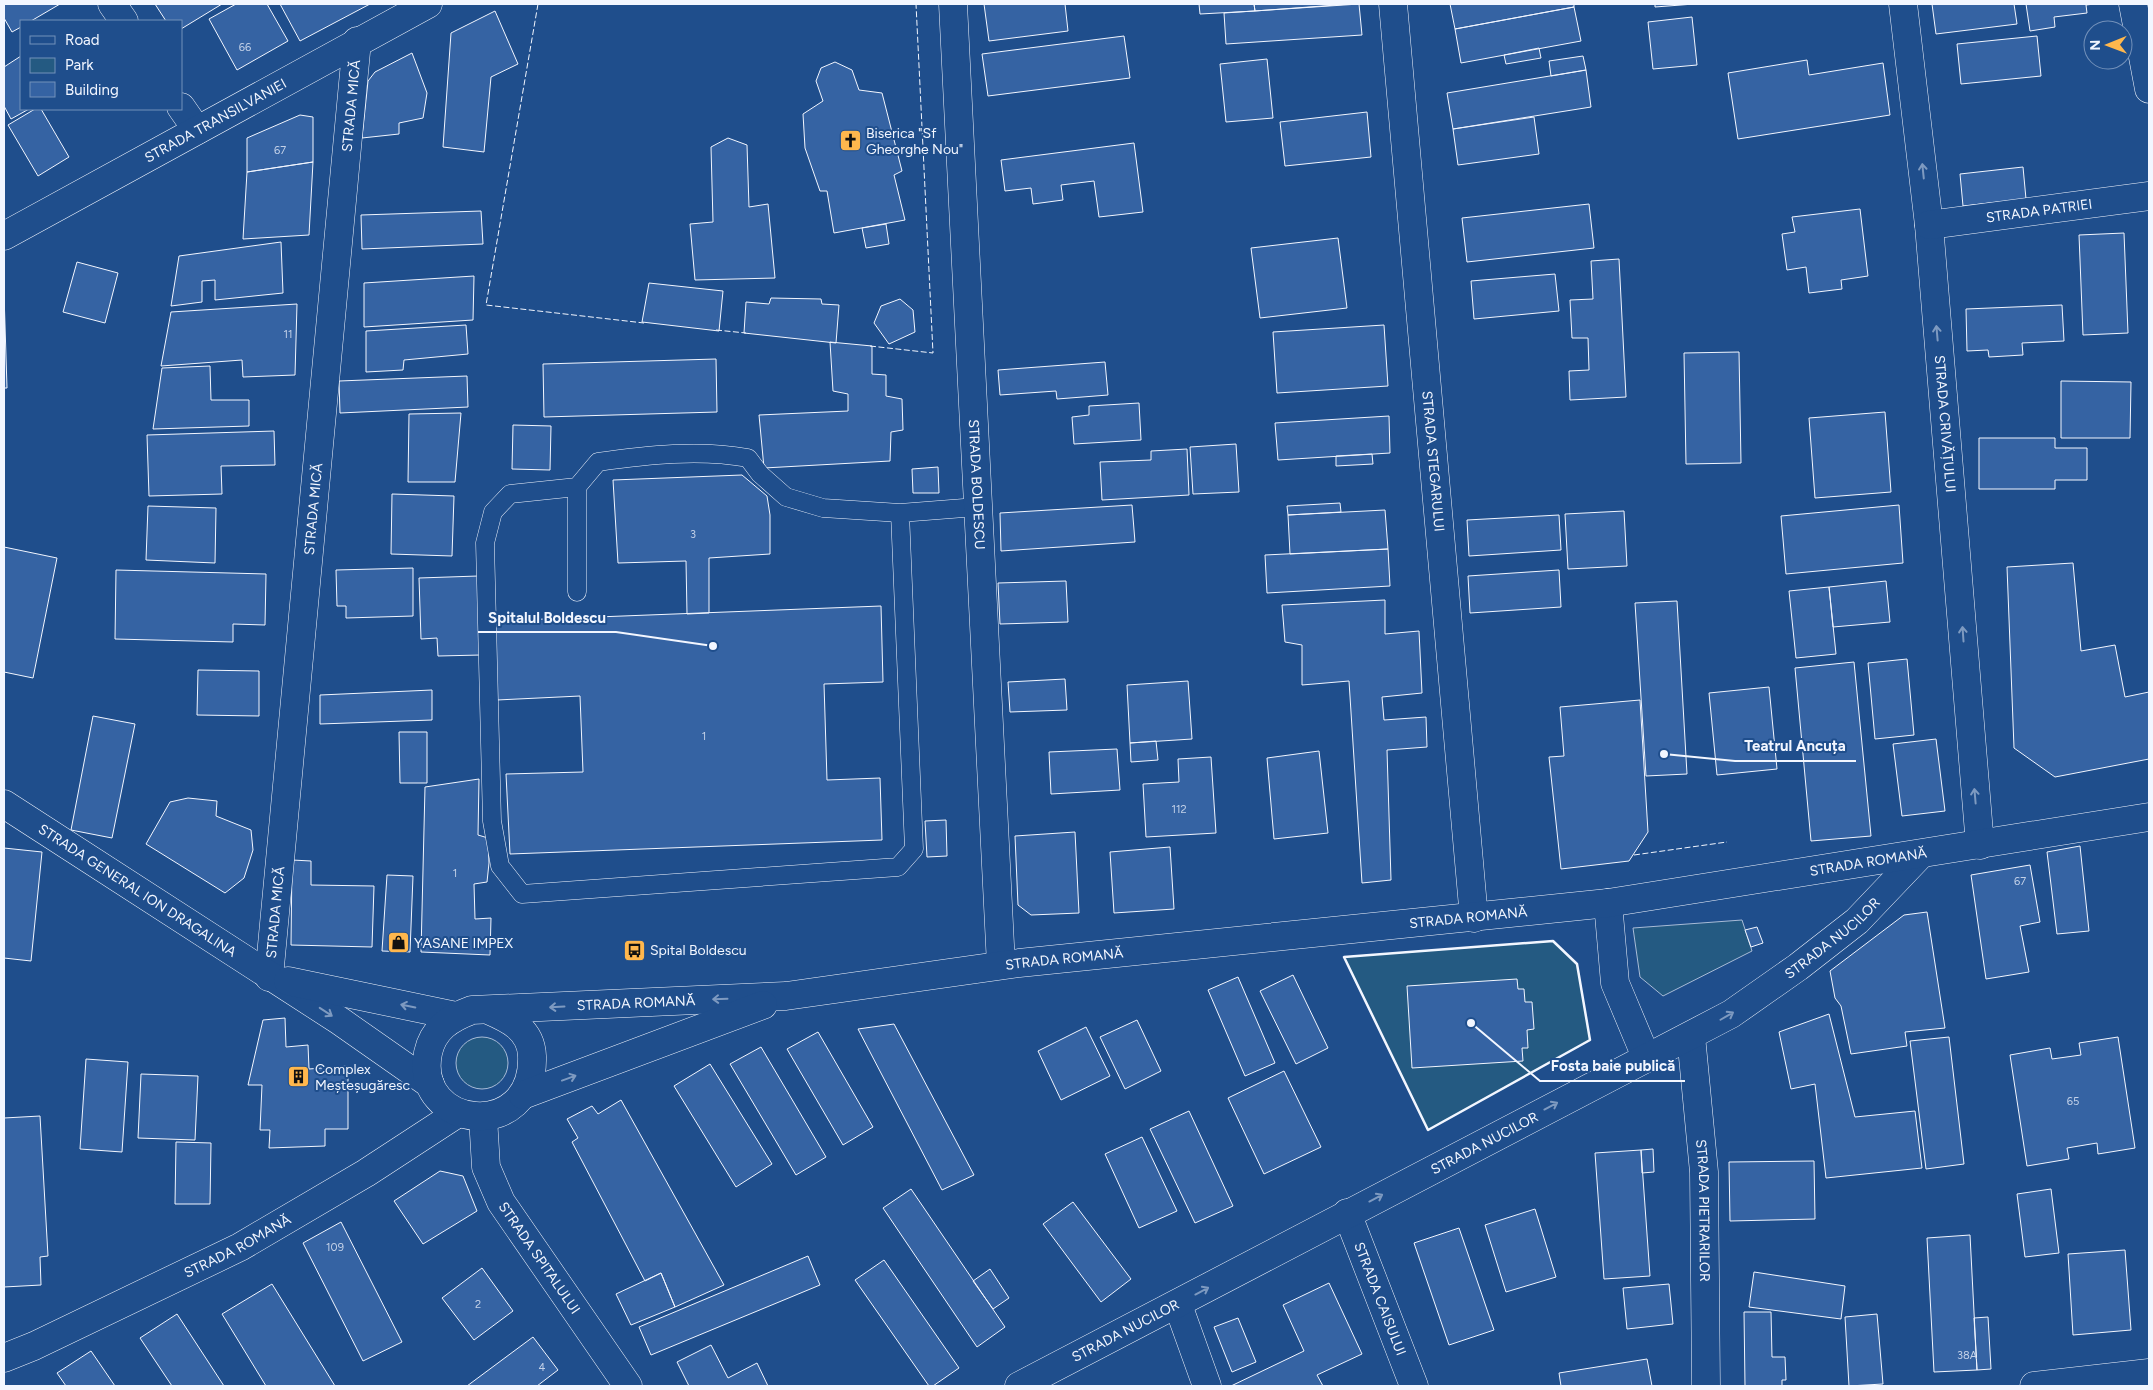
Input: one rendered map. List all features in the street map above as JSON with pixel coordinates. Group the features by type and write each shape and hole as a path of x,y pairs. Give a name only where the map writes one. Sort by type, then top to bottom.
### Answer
{"street":[{"path":"112,4 123,20"},
{"name":"STRADA TRANSILVANIEI","path":"4,236 357,41 428,4"},
{"name":"STRADA BOLDESCU","path":"953,4 1001,965"},
{"name":"STRADA STEGARULUI","path":"1394,4 1474,918"},
{"name":"STRADA CRIVĂȚULUI","path":"1903,4 1929,225 1980,844"},
{"path":"2134,4 2149,89"},
{"name":"STRADA MICĂ","path":"270,977 357,41"},
{"path":"182,108 197,130"},
{"name":"STRADA PATRIEI","path":"1929,225 2149,196"},
{"name":"STRADA GENERAL ION DRAGALINA","path":"4,804 340,1021 430,1084"},
{"name":"STRADA ROMANĂ","path":"488,1010 786,996 1001,965 1608,904 2149,818"},
{"name":"STRADA NUCILOR","path":"1019,1386 1646,1057 1691,1036 1754,998 1858,921 1919,856"},
{"path":"1608,904 1616,983 1646,1057"},
{"name":"STRADA GENERAL ION DRAGALINA","path":"270,977 456,1016"},
{"name":"STRADA ROMANĂ","path":"523,1094 786,996"},
{"path":"472,1010 488,1010 510,1019 525,1033 532,1053 532,1076 523,1094 512,1106 498,1114 470,1115 441,1101 430,1084 426,1063 430,1042 441,1027 456,1016 472,1010"},
{"name":"STRADA PIETRARILOR","path":"1691,1036 1704,1172 1706,1386"},
{"name":"STRADA ROMANĂ","path":"4,1358 34,1346 240,1247 470,1115"},
{"name":"STRADA SPITALULUI","path":"470,1115 486,1167 501,1202 628,1386"},
{"name":"STRADA CAISULUI","path":"1347,1213 1414,1386"},
{"path":"1178,1304 1207,1386"},
{"path":"2034,1386 2149,1372"}],"lane":[{"path":"577,592 576,487 598,462 628,458 719,453 748,458 760,474 786,497 823,508 900,513 977,507"},
{"path":"576,487 510,494 493,512 485,542 492,821 500,866 522,894 898,867 914,849 900,513"}],"green space":[{"path":"1742,920 1752,951 1663,996 1640,977 1633,928"},
{"path":"1553,941 1577,964 1590,1040 1428,1130 1344,957"},
{"path":"482,1037 492,1039 500,1045 506,1053 508,1063 506,1073 500,1081 492,1087 482,1089 472,1087 464,1081 458,1073 456,1063 458,1053 464,1045 472,1039"}],"building":[{"path":"4,4 60,4 33,20 20,20 20,28 12,32 4,18"},
{"path":"155,4 222,4 182,28 182,20 165,20"},
{"path":"236,4 267,4 288,41 237,70 209,19"},
{"path":"280,4 370,4 300,41"},
{"path":"984,4 1065,4 1068,31 989,41"},
{"path":"1199,4 1254,4 1255,11 1200,14"},
{"path":"1254,4 1350,4 1255,11"},
{"path":"1359,4 1362,35 1226,44 1224,13"},
{"path":"1450,4 1574,4 1574,7 1455,29"},
{"path":"1655,4 1694,4 1655,7"},
{"path":"1932,4 2014,4 2017,24 1936,34"},
{"path":"2026,4 2094,4 2086,5 2087,13 2054,17 2055,27 2030,31"},
{"path":"1574,7 1581,41 1461,63 1455,29"},
{"path":"495,11 518,64 491,77 484,152 443,147 451,33"},
{"path":"1692,17 1697,65 1653,69 1648,22"},
{"path":"1124,36 1130,78 988,96 982,54"},
{"path":"2037,36 2041,76 1961,84 1957,44"},
{"path":"1539,48 1541,58 1506,64 1504,55"},
{"path":"412,53 427,93 423,118 399,123 399,134 362,138 368,81 375,72"},
{"path":"1583,56 1586,70 1551,76 1549,61"},
{"path":"20,57 20,110 27,110 11,119 4,106 4,67"},
{"path":"1267,59 1273,118 1226,122 1220,64"},
{"path":"1807,60 1809,75 1883,63 1890,115 1738,139 1728,73"},
{"name":"Biserica \"Sf Gheorghe Nou\"","path":"835,62 852,70 859,90 882,93 902,171 894,175 905,220 834,233 827,191 820,191 805,148 803,114 823,101 816,81 821,68"},
{"path":"1586,70 1591,107 1453,129 1447,93"},
{"path":"33,110 42,110 69,157 38,176 8,125"},
{"path":"1367,112 1371,157 1285,166 1280,122"},
{"path":"300,115 313,117 313,162 247,172 247,138"},
{"path":"1534,117 1539,154 1458,165 1453,129"},
{"path":"728,138 747,145 749,207 768,204 775,278 695,280 690,224 713,222 711,147"},
{"path":"1134,143 1143,212 1099,217 1094,181 1061,185 1063,200 1033,204 1031,188 1005,191 1001,160"},
{"path":"313,162 309,235 243,239 247,172"},
{"path":"2023,167 2026,199 1963,206 1960,174"},
{"path":"1589,204 1594,248 1467,262 1462,218"},
{"path":"1860,209 1868,276 1841,280 1842,289 1809,293 1806,267 1787,270 1782,234 1795,232 1792,217"},
{"path":"481,211 483,244 362,249 361,215"},
{"path":"886,224 889,244 866,248 862,228"},
{"path":"2124,233 2128,333 2083,335 2079,235"},
{"path":"1338,238 1347,308 1260,318 1251,248"},
{"path":"281,242 283,293 215,300 215,280 202,281 202,302 171,306 179,256"},
{"path":"1619,259 1626,397 1570,400 1569,371 1589,370 1588,338 1572,338 1570,300 1593,299 1591,261"},
{"path":"77,262 118,273 105,323 63,312"},
{"path":"1555,274 1559,311 1474,319 1471,281"},
{"path":"474,276 473,320 364,327 364,283"},
{"path":"649,283 723,291 719,331 642,322"},
{"path":"4,294 7,388 4,388"},
{"path":"771,298 821,299 822,304 839,305 836,343 744,333 746,302 769,304"},
{"path":"900,299 913,310 915,332 889,344 874,323 881,306"},
{"path":"297,304 295,375 243,377 242,360 161,366 171,312"},
{"path":"2062,305 2064,341 2022,343 2023,355 1989,357 1988,350 1967,351 1966,309"},
{"path":"466,325 468,354 404,360 403,370 366,372 366,331"},
{"path":"1384,325 1388,386 1277,393 1273,332"},
{"path":"830,342 872,346 872,374 886,375 886,396 902,399 903,430 891,432 890,461 764,468 759,415 848,411 848,394 833,391"},
{"path":"1739,352 1741,463 1686,464 1684,353"},
{"path":"716,359 717,412 544,417 543,364"},
{"path":"1105,362 1108,395 1057,399 1056,391 1000,395 998,370"},
{"path":"210,366 211,400 249,400 249,426 153,429 162,368"},
{"path":"467,376 468,407 340,413 339,381"},
{"path":"2061,381 2131,382 2130,438 2061,438"},
{"path":"1139,403 1141,440 1074,444 1072,417 1089,415 1089,406"},
{"path":"1885,412 1891,492 1815,498 1809,418"},
{"path":"461,413 455,482 408,482 409,414"},
{"path":"1389,416 1390,453 1278,460 1275,423"},
{"path":"513,425 551,426 550,470 512,469"},
{"path":"274,431 275,465 221,466 222,494 149,496 147,435"},
{"path":"1979,438 2055,438 2055,448 2087,448 2087,480 2055,480 2055,489 1979,489"},
{"path":"1236,444 1239,492 1193,494 1190,447"},
{"path":"1187,449 1189,495 1102,500 1100,462 1151,460 1151,451"},
{"path":"1372,454 1373,464 1336,466 1336,456"},
{"path":"938,467 939,493 913,493 912,469"},
{"path":"742,475 767,496 770,515 770,554 709,558 709,613 687,614 686,561 618,563 613,480"},
{"path":"392,494 454,496 452,556 391,554"},
{"path":"1340,503 1341,512 1288,515 1287,506"},
{"path":"1132,505 1135,542 1001,551 1000,513"},
{"path":"1899,505 1903,563 1786,574 1781,516"},
{"path":"148,506 216,508 215,563 146,560"},
{"path":"1385,510 1388,549 1290,554 1288,515"},
{"path":"1624,511 1627,566 1568,569 1565,514"},
{"path":"1559,515 1561,550 1469,556 1467,520"},
{"path":"4,547 57,558 33,678 4,672"},
{"path":"1388,549 1390,586 1267,593 1265,555"},
{"path":"2073,563 2081,651 2115,645 2125,697 2149,692 2149,759 2055,777 2014,748 2007,567"},
{"path":"413,568 413,616 346,618 346,606 337,606 336,570"},
{"path":"116,570 266,574 265,625 233,624 233,642 115,639"},
{"path":"1559,570 1561,607 1470,613 1468,576"},
{"path":"478,576 481,655 438,656 437,638 421,639 419,578"},
{"path":"1066,581 1068,622 1000,624 998,583"},
{"path":"1886,581 1890,622 1833,627 1829,587"},
{"path":"1829,587 1836,654 1796,658 1789,591"},
{"path":"1385,600 1385,634 1419,631 1422,693 1382,697 1384,720 1426,717 1427,747 1387,750 1391,880 1362,883 1349,681 1302,685 1302,645 1285,642 1282,605"},
{"path":"1677,601 1687,774 1646,776 1635,603"},
{"path":"881,606 883,682 824,684 827,780 880,778 882,840 510,854 506,774 583,772 580,696 497,700 494,621"},
{"path":"1907,659 1914,735 1875,739 1868,663"},
{"path":"1854,662 1871,836 1811,841 1795,668"},
{"path":"198,670 259,671 259,716 197,715"},
{"path":"1065,679 1067,710 1010,712 1008,682"},
{"path":"1188,681 1192,739 1130,743 1127,685"},
{"path":"1769,687 1777,769 1717,775 1709,693"},
{"path":"432,690 432,720 320,724 320,695"},
{"path":"1640,700 1648,832 1629,861 1561,869 1549,757 1564,756 1560,707"},
{"path":"93,716 135,724 112,838 71,830"},
{"path":"399,732 427,732 427,783 400,783"},
{"path":"1936,739 1945,811 1902,816 1893,744"},
{"path":"1156,741 1158,760 1131,762 1130,743"},
{"path":"1117,749 1120,790 1051,794 1049,752"},
{"path":"1319,751 1328,833 1274,839 1267,758"},
{"path":"1211,757 1216,833 1146,837 1143,784 1179,782 1178,759"},
{"path":"479,779 478,835 488,838 489,863 487,882 474,884 475,919 491,918 490,955 421,952 425,787"},
{"path":"188,798 217,801 216,816 251,830 253,850 244,878 225,893 146,844 170,802"},
{"path":"946,820 947,856 927,857 925,821"},
{"path":"1075,832 1079,913 1031,915 1018,905 1015,836"},
{"path":"2080,846 2089,931 2057,934 2047,852"},
{"path":"1170,847 1174,909 1114,913 1110,852"},
{"path":"4,848 42,852 31,961 4,958"},
{"path":"292,860 311,861 311,885 374,886 372,947 291,945"},
{"path":"2030,865 2040,922 2020,926 2029,972 1986,979 1971,875"},
{"path":"387,875 413,876 410,952 382,951"},
{"path":"1927,912 1945,1028 1905,1032 1907,1046 1851,1054 1841,1006 1835,998 1830,971 1904,915"},
{"path":"1757,927 1763,943 1751,947 1745,930"},
{"path":"1293,975 1328,1048 1296,1064 1260,991"},
{"path":"1238,977 1275,1063 1245,1076 1208,990"},
{"path":"1517,979 1518,989 1524,989 1525,1002 1532,1002 1534,1029 1527,1030 1528,1048 1522,1048 1523,1061 1412,1068 1407,986"},
{"path":"1829,1014 1855,1117 1915,1111 1922,1168 1826,1178 1815,1084 1791,1089 1779,1032"},
{"name":"Complex Meșteșugăresc","path":"285,1018 286,1047 308,1045 309,1069 348,1066 348,1129 325,1129 325,1146 269,1148 270,1130 260,1130 262,1085 248,1085 263,1020"},
{"path":"1137,1020 1161,1071 1125,1089 1100,1037"},
{"path":"894,1024 974,1175 942,1190 858,1029"},
{"path":"1086,1027 1110,1076 1061,1100 1038,1051"},
{"path":"818,1032 873,1127 843,1145 787,1049"},
{"path":"1949,1037 1964,1164 1926,1169 1910,1041"},
{"path":"2118,1037 2135,1148 2098,1154 2097,1143 2067,1148 2069,1159 2027,1166 2010,1055 2050,1048 2052,1059 2081,1055 2079,1043"},
{"path":"761,1047 826,1157 796,1175 730,1064"},
{"path":"86,1059 128,1062 122,1152 80,1149"},
{"path":"710,1064 772,1164 736,1187 674,1086"},
{"path":"1284,1071 1321,1147 1264,1174 1228,1098"},
{"path":"141,1074 198,1076 195,1140 138,1138"},
{"path":"621,1100 724,1285 675,1307 661,1273 645,1281 572,1142 578,1138 567,1119 592,1106 598,1114"},
{"path":"1189,1111 1233,1206 1195,1223 1150,1129"},
{"path":"40,1116 48,1256 40,1257 41,1285 4,1287 4,1118"},
{"path":"1142,1137 1177,1211 1139,1228 1105,1154"},
{"path":"176,1142 211,1143 210,1204 175,1204"},
{"path":"1653,1149 1654,1172 1642,1173 1641,1150"},
{"path":"1641,1150 1650,1276 1604,1279 1595,1153"},
{"path":"1814,1161 1815,1219 1730,1221 1729,1162"},
{"path":"440,1171 463,1176 477,1211 423,1244 394,1201"},
{"path":"911,1189 1005,1327 977,1347 883,1208"},
{"path":"2051,1189 2059,1253 2025,1257 2017,1194"},
{"path":"1073,1202 1131,1279 1101,1302 1043,1224"},
{"path":"1535,1209 1556,1277 1506,1292 1485,1225"},
{"path":"341,1222 402,1342 363,1361 303,1243"},
{"path":"1459,1228 1494,1330 1449,1345 1414,1243"},
{"path":"1970,1235 1977,1370 1934,1372 1927,1238"},
{"path":"2125,1250 2131,1330 2073,1335 2068,1254"},
{"path":"808,1256 820,1285 651,1355 639,1327"},
{"path":"884,1260 959,1368 933,1386 929,1386 855,1280"},
{"path":"482,1268 513,1311 474,1340 442,1298"},
{"path":"990,1269 1009,1298 993,1309 973,1281"},
{"path":"1754,1272 1845,1286 1841,1319 1749,1307"},
{"path":"661,1273 675,1307 631,1325 616,1294"},
{"path":"1329,1283 1362,1354 1317,1375 1323,1386 1231,1386 1304,1351 1283,1305"},
{"path":"272,1284 335,1386 266,1386 222,1314"},
{"path":"1669,1284 1673,1324 1627,1329 1623,1288"},
{"path":"1744,1312 1771,1312 1772,1357 1785,1357 1786,1380 1782,1380 1782,1386 1745,1386"},
{"path":"177,1314 224,1386 172,1386 140,1338"},
{"path":"1877,1314 1883,1384 1849,1386 1845,1317"},
{"path":"1988,1317 1991,1369 1977,1370 1974,1318"},
{"path":"1238,1318 1256,1362 1232,1372 1214,1327"},
{"path":"533,1337 558,1370 537,1386 467,1386"},
{"path":"711,1345 728,1378 757,1363 768,1386 689,1386 677,1362"},
{"path":"91,1351 115,1386 66,1386 57,1373"},
{"path":"1647,1359 1652,1386 1561,1386 1559,1373"}],"fence":[{"path":"538,4 486,305 644,323"},
{"path":"870,346 933,353 916,4"},
{"path":"716,330 746,333"},
{"path":"1634,855 1727,842"}],"wall":[{"path":"1553,941 1577,964 1590,1040 1428,1130 1344,957 1553,941"}],"place":[{"name":"Biserica \"Sf Gheorghe Nou\"","path":"850,141"},
{"name":"Spitalul Boldescu","path":"713,646"},
{"name":"Teatrul Ancuța","path":"1664,754"},
{"name":"YASANE IMPEX","path":"398,943"},
{"name":"Spital Boldescu","path":"634,950"},
{"name":"Fosta baie publică","path":"1471,1023"},
{"name":"Complex Meșteșugăresc","path":"299,1077"}]}
